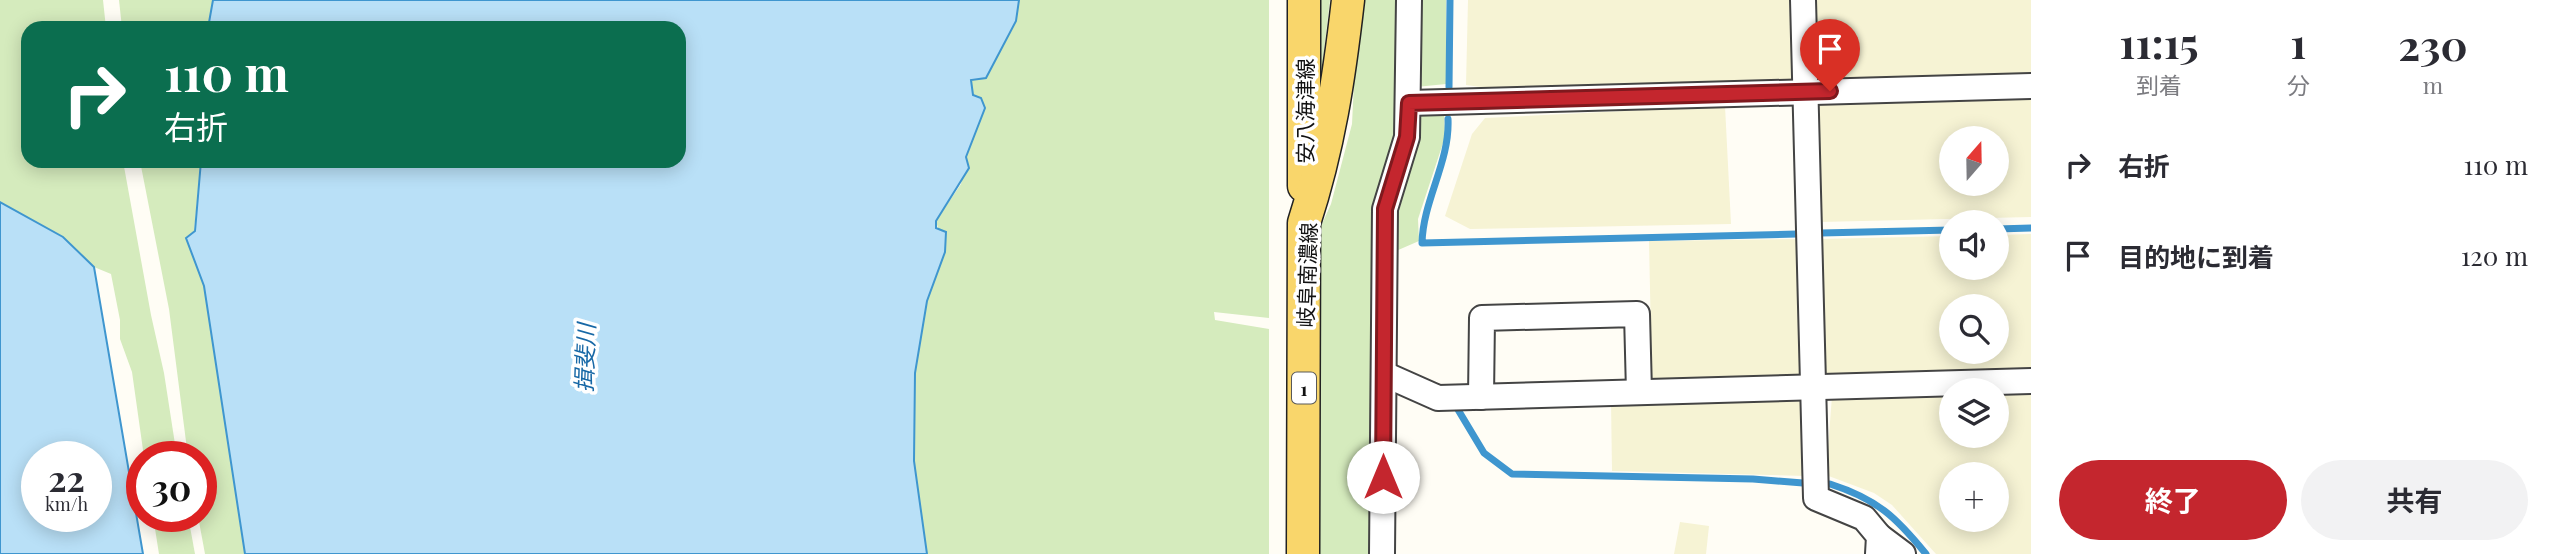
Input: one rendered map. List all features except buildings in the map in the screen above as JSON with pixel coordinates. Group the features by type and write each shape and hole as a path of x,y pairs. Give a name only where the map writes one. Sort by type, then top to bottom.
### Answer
{"main road":[{"name":"安八海津線","path":"1304,0 1304,223"},
{"name":"岐阜南濃線","path":"1303,554 1304,223 1321,171 1338,92 1348,0"}],"street":[{"path":"1382,554 1385,209 1407,137 1409,0"},
{"path":"1803,0 1816,498 1864,518 1878,545 1903,554"},
{"path":"1409,103 2031,86"},
{"path":"1480,397 1482,318 1637,314 1639,392"},
{"path":"1384,374 1438,398 2031,381"}],"shaded area":[{"path":"1468,0 1789,0 1794,77 1788,82 1518,92 1466,85"},
{"path":"1813,0 2031,0 2031,77 1826,83 1816,77"},
{"path":"2031,95 2031,217 2009,218 2009,210 1939,210 1939,219 1820,222 1818,108 1824,100"},
{"path":"1725,106 1731,224 1470,229 1445,216 1472,134 1485,118"},
{"path":"2031,234 2031,374 1829,379 1821,372 1821,239 1939,236 1939,280 2009,280 2009,235"},
{"path":"1800,239 1802,374 1794,381 1652,384 1649,241"},
{"path":"2009,391 2031,391 2031,554 1936,554 1892,505 1874,493 1826,475 1832,396 1939,393 1939,448 2009,448"},
{"path":"1796,397 1804,400 1806,476 1612,471 1611,401"},
{"path":"1680,522 1709,526 1706,554 1674,554"}],"green space":[{"path":"0,0 103,0 105,21 21,21 21,168 124,168 175,441 142,441 132,372 120,339 120,320 111,274 94,267 63,237 0,202"},
{"path":"119,0 213,0 209,21 121,21"},
{"path":"1019,0 1269,0 1269,318 1214,312 1215,320 1269,329 1269,554 927,554 914,461 915,373 927,301 945,252 936,221 961,184 966,157 985,108 973,95 971,80 986,78 1016,21"},
{"path":"1316,0 1330,0 1316,120"},
{"path":"1358,0 1402,0 1372,554 1315,554 1316,237 1331,204 1352,124"},
{"path":"1416,0 1446,0 1446,84 1416,87"},
{"path":"1444,109 1445,137 1418,219 1419,241 1389,254 1423,110"},
{"path":"141,168 200,168 194,231 186,238 204,285 245,554 205,554 201,532 217,532 217,441 186,441 169,309"},
{"path":"156,532 191,532 195,554 159,554"}],"water":[{"name":"揖斐川","path":"213,0 1019,0 1016,21 986,78 971,80 973,95 981,98 985,108 966,157 969,168 936,221 936,228 946,232 945,252 927,301 915,373 914,461 927,554 245,554 204,286 186,238 195,231 200,168 686,168 686,21 209,21"},
{"path":"0,202 63,237 94,267 126,454 126,532 139,532 143,554 0,554"}],"waterway":[{"path":"1449,87 1450,0"},
{"path":"1448,119 1445,150 1423,227 1422,243 1797,234"},
{"path":"2009,229 2031,228"},
{"path":"1821,233 1939,230"},
{"path":"1457,408 1484,453 1512,474 1753,479 1803,483"},
{"path":"1830,484 1861,496 1884,511 1926,554"}],"route":[{"path":"1383,477 1385,209 1407,137 1409,103 1830,91"}]}
